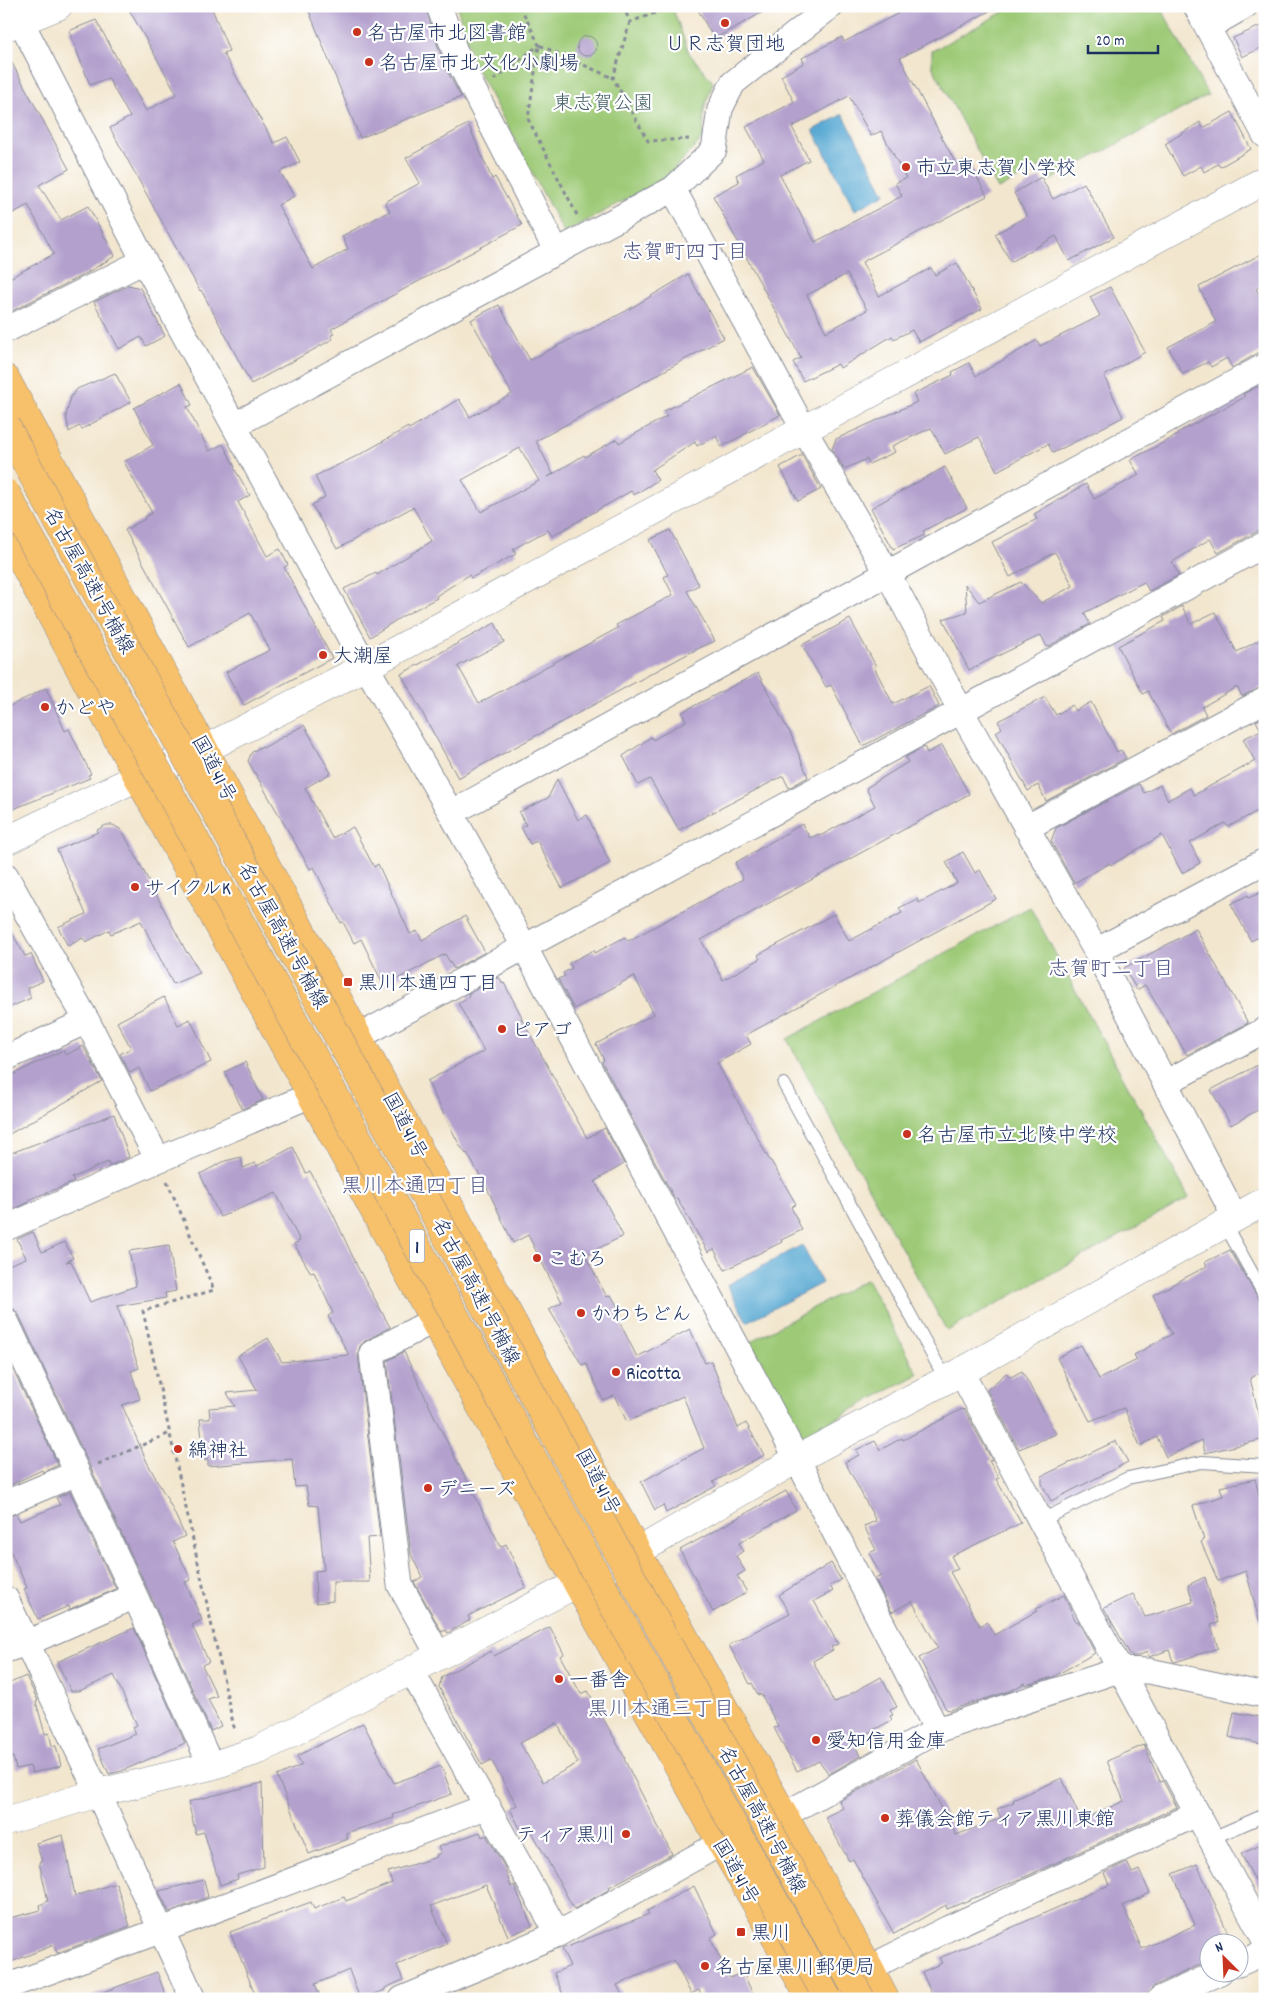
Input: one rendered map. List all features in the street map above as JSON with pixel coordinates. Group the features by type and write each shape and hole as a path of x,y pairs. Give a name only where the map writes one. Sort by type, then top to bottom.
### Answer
{"highway":[{"name":"国道41号","path":"6,379 358,1037 638,1552 885,1999"},
{"name":"名古屋高速1号楠線","path":"6,426 861,1999"},
{"name":"名古屋高速1号楠線","path":"6,494 811,1998"},
{"name":"国道41号","path":"6,531 577,1583 721,1843 811,1998"}],"street":[{"path":"58,6 14,18 144,261 359,654 451,813 525,948 797,1459 937,1730"},
{"path":"439,6 458,60 557,252"},
{"path":"235,425 673,189 714,150 720,109 732,83 831,6"},
{"path":"1244,6 1202,17 1265,135"},
{"path":"6,841 138,777 205,749 367,666 803,428 1265,180"},
{"path":"673,189 803,428 888,574 961,711 1096,951 1165,1083 1230,1220"},
{"path":"6,330 144,261"},
{"path":"451,813 1265,366"},
{"path":"358,1037 525,948 1265,544"},
{"path":"1026,828 1265,700"},
{"path":"1096,951 1265,861"},
{"path":"6,876 86,1021 158,1160"},
{"path":"6,1058 86,1021"},
{"path":"1165,1083 1265,1030"},
{"path":"6,1228 311,1094"},
{"path":"6,1821 98,1793 211,1766 260,1750 638,1552 797,1459 954,1376 1265,1201"},
{"path":"434,1320 372,1354 400,1584 439,1656"},
{"path":"6,1321 16,1367 77,1473 135,1596 211,1766"},
{"path":"954,1376 1040,1521 1265,1940"},
{"path":"6,1503 77,1473"},
{"path":"17,1647 135,1596"},
{"path":"6,1598 17,1647 98,1793 193,1999"},
{"path":"411,1670 558,1934"},
{"path":"784,1815 937,1730 1119,1670 1150,1671 1265,1695"},
{"path":"6,1987 488,1806"},
{"path":"869,1968 949,1928 1197,1814"},
{"path":"402,1999 558,1934 721,1843"},
{"path":"1248,1960 1265,1952"},
{"path":"1160,1999 1198,1982"}],"lane":[{"path":"784,1084 954,1376"},
{"path":"1230,1220 1265,1296"},
{"path":"1040,1521 1128,1478 1202,1462 1265,1466"},
{"path":"1210,1839 1265,1815"}],"path":[{"path":"520,6 539,44 528,119 587,236"},
{"path":"613,78 630,22 623,6"},
{"path":"630,22 672,7"},
{"path":"476,95 539,44"},
{"path":"539,44 613,78 648,141 694,138"},
{"path":"158,1160 214,1290 143,1311 240,1756"},
{"path":"77,1473 170,1434"}],"green space":[{"name":"東志賀公園","path":"457,6 672,6 689,53 713,82 704,109 703,138 666,178 564,233 472,60"},
{"path":"1014,6 1160,6 1208,95 1049,181 1041,166 998,189 932,66 932,51"},
{"path":"1030,907 1189,1198 947,1331 787,1039"},
{"path":"867,1279 918,1374 802,1437 750,1342"}],"water":[{"path":"843,114 885,194 855,210 813,130"},
{"path":"802,1245 822,1283 747,1322 727,1285"}],"building":[{"path":"127,6 211,6 229,51 223,53 274,143 287,137 300,162 280,172 294,196 278,205 313,269 348,249 342,236 390,211 385,202 420,183 406,158 468,124 492,179 495,177 522,225 331,329 334,334 331,335 333,339 251,384 201,290 110,128 130,117 108,78 90,85 69,31 96,20 146,111 177,94"},
{"path":"307,6 425,6 444,65 461,97 360,138"},
{"name":"ＵＲ志賀団地","path":"696,6 774,6 714,39"},
{"path":"912,6 999,6 900,58 956,164 967,159 987,196 862,262 879,296 931,268 935,275 957,263 982,309 919,342 912,330 894,339 892,336 840,368 838,364 803,381 793,362 801,358 713,196 739,182 736,175 764,160 746,127 794,102 781,76 804,63 802,58 842,37 844,42","holes":["849,96 871,136 881,131 906,178 895,183 902,196 815,242 780,175 809,160 792,127","847,274 867,310 826,332 807,295"]},
{"path":"1265,24 1265,46 1242,57 1233,38"},
{"path":"587,36 594,39 597,46 594,53 587,56 580,53 577,46 580,39"},
{"path":"6,52 69,169 39,185 61,220 88,206 115,256 89,272 6,314 6,280 54,254 28,205 6,217"},
{"path":"1232,112 1251,149 1220,167 1218,164 1204,172 1201,166 1183,176 1165,144 1200,122 1203,128"},
{"path":"1041,177 1053,199 1084,183 1114,237 1069,261 1056,236 1011,262 995,234 1027,216 1014,193"},
{"path":"1265,252 1265,284 1256,289 1265,304 1265,352 1258,353 1232,368 1227,358 1211,367 1208,362 1183,374 1168,347 1216,322 1199,287"},
{"path":"688,274 724,338 536,441 553,474 584,455 585,457 617,439 619,443 667,416 664,411 753,367 780,415 721,447 716,436 697,446 695,442 652,470 658,480 634,495 631,491 552,536 548,530 513,549 516,554 471,578 469,575 436,596 437,598 401,617 370,637 344,589 376,573 377,575 432,541 413,507 337,549 312,505 325,497 315,476 359,455 408,427 409,429 459,399 470,417 512,394 471,320 483,313 499,305 530,360 626,311","holes":["520,448 539,481 481,512 462,480"]},
{"path":"129,285 140,288 165,336 146,346 141,337 119,349 94,302"},
{"path":"1110,287 1145,352 1104,376 1123,417 1053,453 1048,444 997,471 979,437 945,454 931,428 892,446 895,452 869,464 867,459 844,469 832,449 836,439 917,402 913,394 953,375 952,372 969,363 976,376 1037,340 1040,346 1100,316 1090,297"},
{"path":"115,373 131,402 82,429 79,426 69,432 66,415 71,397 77,389"},
{"path":"181,383 192,405 187,407 209,451 223,444 234,468 250,495 238,502 267,556 280,549 288,565 284,567 332,658 244,705 226,672 270,650 250,613 189,647 125,530 152,513 124,462 153,445 134,408"},
{"path":"1265,383 1265,530 1258,531 1218,553 1210,539 1172,562 1179,575 1149,591 1144,582 1084,613 1090,624 1047,647 1041,635 969,670 943,619 967,612 965,584 979,602 1021,582 1041,603 1073,586 1055,552 1010,577 992,542 1037,519 1034,514 1086,484 1094,499 1139,475 1130,460 1245,397 1243,394"},
{"path":"802,455 821,489 798,501 780,467"},
{"path":"945,467 967,508 923,531 925,535 893,549 871,508"},
{"path":"670,530 699,585 687,591 715,641 458,778 401,674 495,623 504,642 458,666 479,703 618,628 616,625 673,595 664,577 668,575 650,540"},
{"path":"1182,606 1191,624 1215,612 1237,652 1265,637 1265,686 1242,696 1237,687 1202,707 1206,715 1171,734 1148,691 1143,694 1118,646 1165,621 1163,617"},
{"path":"850,619 876,666 874,667 893,704 929,686 939,706 863,746 831,685 826,687 802,645"},
{"path":"758,673 789,730 808,777 789,788 783,776 679,830 650,779 638,785 623,756 651,737 653,740 686,721 682,712"},
{"path":"46,688 65,731 69,729 91,774 88,775 90,778 6,812 6,708"},
{"path":"1045,697 1056,715 1072,705 1075,711 1091,702 1117,752 1121,750 1126,758 1046,801 1038,785 1028,791 996,732 1002,728 998,721"},
{"path":"1265,716 1265,807 1228,827 1225,823 1190,843 1200,863 1182,873 1162,835 1111,865 1110,863 1074,883 1051,841 1056,828 1139,784 1144,793 1160,785 1168,800 1190,788 1194,795 1255,761 1243,739 1261,730 1256,721"},
{"path":"304,725 331,773 305,788 332,838 353,827 374,867 378,864 410,934 417,931 422,940 465,916 485,952 454,969 445,954 384,986 361,939 354,943 343,922 341,923 314,867 310,869 248,761 252,752 262,746 263,748"},
{"path":"942,745 969,794 701,940 723,980 760,959 758,955 834,914 849,941 902,913 899,908 917,899 919,903 957,883 946,862 963,852 975,873 980,870 996,899 746,1035 751,1044 717,1063 770,1161 796,1204 791,1207 802,1230 725,1270 714,1249 708,1252 677,1198 675,1199 602,1062 604,1060 596,1044 654,1014 634,976 574,1009 558,979 565,976 563,973 572,968 569,963 594,950 595,953 625,937 628,941 743,879 735,863 802,824 810,838 819,834 820,836 875,806 866,788 908,762 906,757 924,747 927,753"},
{"path":"557,779 578,820 587,815 610,863 562,888 537,841 530,844 521,827 526,825 519,812 548,798"},
{"path":"106,825 113,825 124,834 187,953 200,973 173,984 141,921 111,934 109,930 86,942 83,938 68,946 58,927 86,914 57,850 98,832 97,830"},
{"path":"1265,890 1265,934 1251,941 1231,904 1248,895 1249,898"},
{"path":"6,922 25,956 31,954 43,981 27,988 31,998 6,1009"},
{"path":"1196,929 1248,1023 1187,1055 1145,985 1137,990 1124,968"},
{"path":"499,977 504,983 521,1018 587,1138 605,1128 624,1164 595,1181 623,1236 585,1255 607,1297 611,1295 622,1314 617,1317 637,1357 690,1329 705,1363 711,1361 738,1428 746,1423 764,1455 713,1482 716,1486 666,1513 663,1505 655,1510 641,1482 704,1448 683,1396 627,1422 614,1395 603,1400 586,1363 582,1365 549,1309 562,1302 528,1235 513,1243 487,1188 467,1153 459,1144 427,1081 484,1051 458,1003 469,997 468,994"},
{"path":"164,997 178,1025 190,1019 211,1062 150,1091 139,1068 130,1073 120,1054 131,1048 117,1022"},
{"path":"83,1046 102,1081 6,1136 6,1078 63,1050 66,1055"},
{"path":"1265,1061 1265,1106 1231,1125 1211,1090"},
{"path":"245,1062 263,1100 242,1109 225,1072"},
{"path":"114,1114 129,1157 109,1166 108,1162 72,1178 74,1182 28,1200 29,1202 12,1210 11,1207 6,1209 6,1155"},
{"path":"293,1147 306,1173 310,1171 333,1214 358,1268 390,1327 365,1341 360,1346 358,1354 380,1537 367,1538 370,1582 333,1582 333,1601 316,1603 315,1571 324,1570 318,1506 309,1505 306,1486 295,1487 292,1459 208,1466 208,1460 204,1460 200,1419 210,1419 209,1408 235,1406 227,1393 257,1390 238,1356 268,1338 282,1362 349,1355 328,1316 333,1313 314,1272 311,1273 294,1244 300,1241 276,1193 220,1217 200,1174 225,1161 241,1157 243,1168 255,1163 257,1166"},
{"path":"33,1232 42,1252 65,1242 73,1258 66,1262 71,1261 90,1302 136,1286 129,1251 169,1245 176,1291 165,1293 166,1298 117,1306 139,1368 131,1371 140,1399 122,1405 147,1462 185,1536 173,1542 191,1580 185,1582 202,1620 192,1625 209,1662 202,1665 217,1696 208,1699 221,1726 211,1731 148,1590 19,1315 14,1309 6,1307 6,1266 26,1258 17,1239"},
{"path":"1230,1250 1265,1310 1265,1370 1250,1378 1265,1439 1205,1453 1202,1440 1166,1457 1157,1437 1140,1446 1124,1408 1090,1421 1057,1358 1081,1345 1099,1379 1137,1360 1134,1355 1172,1334 1153,1295 1207,1266 1205,1262"},
{"path":"404,1352 437,1422 501,1547 506,1544 526,1587 468,1616 470,1620 448,1633 446,1630 442,1632 414,1582 422,1577 411,1554 387,1361"},
{"path":"6,1355 58,1465 43,1472 42,1470 6,1487"},
{"path":"1022,1371 1056,1434 1019,1449 987,1390 1006,1373 1011,1377"},
{"path":"964,1409 992,1460 989,1461 999,1478 996,1479 1021,1523 951,1556 958,1569 950,1572 980,1626 987,1622 994,1635 1037,1611 1036,1609 1064,1595 1076,1622 1078,1621 1095,1653 1053,1677 1026,1685 1025,1683 1010,1691 950,1710 946,1709 919,1658 938,1648 912,1601 892,1612 875,1579 881,1576 869,1553 876,1550 864,1526 876,1521 845,1462 859,1455 856,1450 875,1441 880,1450"},
{"path":"1116,1441 1128,1462 1051,1501 1042,1484 1042,1476"},
{"path":"1255,1479 1262,1506 1265,1505 1265,1619 1259,1620 1246,1571 1218,1581 1201,1542 1204,1540 1193,1506 1223,1496 1220,1487"},
{"path":"786,1491 796,1510 739,1543 743,1551 736,1556 745,1571 737,1576 747,1592 713,1612 680,1550"},
{"path":"70,1492 116,1589 70,1609 69,1606 38,1619 24,1589 27,1588 6,1541 6,1517 16,1514 20,1521 60,1505 56,1498"},
{"path":"831,1563 841,1580 830,1586 833,1591 814,1601 838,1644 831,1647 833,1650 813,1661 834,1703 881,1677 897,1707 890,1710 893,1715 890,1716 892,1720 853,1741 860,1756 829,1774 819,1761 797,1771 774,1728 778,1726 761,1694 758,1695 752,1683 750,1684 729,1645 790,1613 779,1595"},
{"path":"1205,1577 1218,1623 1211,1625 1218,1648 1175,1662 1169,1650 1149,1657 1147,1652 1138,1656 1131,1656 1104,1608 1133,1594 1145,1617 1153,1615 1193,1602 1188,1585"},
{"path":"550,1627 564,1654 560,1656 581,1694 588,1691 625,1758 672,1854 609,1887 610,1889 574,1909 531,1830 523,1834 510,1809 517,1805 491,1760 482,1765 439,1687 442,1677 491,1651 494,1656","holes":["557,1723 578,1763 543,1782 520,1743"]},
{"path":"134,1628 185,1743 122,1771 109,1774 98,1749 136,1734 133,1727 137,1725 114,1675 79,1691 71,1691 57,1662"},
{"path":"26,1676 38,1701 36,1702 45,1734 49,1733 52,1746 56,1746 61,1766 32,1773 30,1766 16,1769 13,1757 6,1759 6,1685"},
{"path":"1234,1712 1265,1718 1265,1745 1229,1737"},
{"path":"363,1723 394,1783 441,1766 452,1794 393,1815 394,1818 346,1833 348,1839 309,1854 277,1776 302,1765 297,1756"},
{"path":"1144,1745 1160,1782 1163,1781 1177,1807 1018,1880 947,1909 946,1905 894,1934 853,1859 849,1861 825,1817 843,1808 839,1801 916,1759 956,1835 1001,1818 997,1809 1062,1778 1081,1820 1124,1801 1107,1761"},
{"path":"262,1783 264,1867 237,1875 238,1879 220,1885 204,1832 196,1834 188,1802"},
{"path":"480,1832 482,1837 486,1835 504,1866 511,1887 514,1885 532,1926 508,1936 486,1885 431,1906 447,1944 397,1965 403,1980 385,1988 385,1990 360,1999 349,1970 315,1984 321,1999 257,1999 230,1932 311,1902 314,1909 344,1897 346,1901 392,1883 388,1872 437,1857 436,1855 441,1853 438,1847"},
{"path":"63,1835 75,1896 116,1883 130,1926 57,1953 54,1945 6,1964 6,1919 41,1910 40,1905 48,1901 39,1862 42,1861 36,1843"},
{"path":"1265,1843 1265,1899 1241,1854"},
{"path":"1127,1862 1132,1873 1139,1870 1150,1893 1123,1906 1142,1949 1195,1925 1173,1874 1197,1864 1228,1932 1198,1932 1198,1966 1154,1986 1147,1995 1138,1999 934,1999 922,1972 942,1963 939,1958 1109,1885 1104,1873"},
{"path":"204,1880 208,1897 169,1912 159,1891"},
{"path":"694,1886 717,1934 710,1938 730,1978 743,1972 755,1999 704,1999 699,1990 691,1994 674,1960 617,1985 624,1999 565,1999 554,1973 570,1966 562,1949 649,1914 647,1911"},
{"path":"157,1972 167,1999 91,1999 90,1997"}],"place":[{"name":"ＵＲ志賀団地","path":"725,23"},
{"name":"名古屋市北図書館","path":"357,32"},
{"name":"名古屋市北文化小劇場","path":"369,62"},
{"name":"市立東志賀小学校","path":"906,167"},
{"name":"大潮屋","path":"323,655"},
{"name":"かどや","path":"45,707"},
{"name":"サイクルK","path":"135,887"},
{"name":"黒川本通四丁目","path":"348,982"},
{"name":"ピアゴ","path":"502,1029"},
{"name":"名古屋市立北陵中学校","path":"907,1134"},
{"name":"こむろ","path":"537,1258"},
{"name":"かわちどん","path":"581,1313"},
{"name":"Ricotta","path":"616,1372"},
{"name":"綿神社","path":"178,1449"},
{"name":"デニーズ","path":"428,1488"},
{"name":"一番舎","path":"559,1679"},
{"name":"愛知信用金庫","path":"816,1740"},
{"name":"葬儀会館ティア黒川東館","path":"885,1818"},
{"name":"ティア黒川","path":"626,1834"},
{"name":"黒川","path":"741,1932"},
{"name":"名古屋黒川郵便局","path":"705,1966"}],"district":[{"name":"志賀町四丁目","path":"685,251"},
{"name":"志賀町二丁目","path":"1111,968"},
{"name":"黒川本通四丁目","path":"415,1185"},
{"name":"黒川本通三丁目","path":"661,1708"}]}
